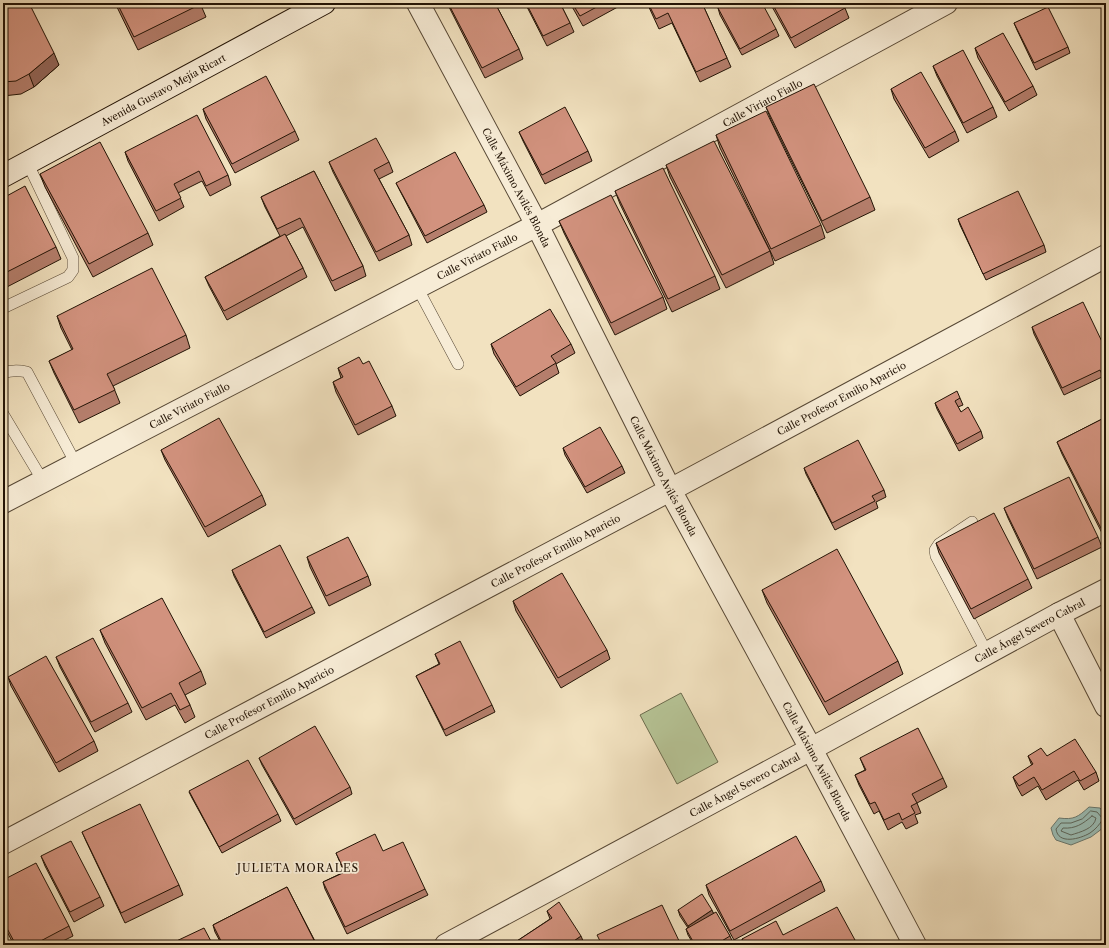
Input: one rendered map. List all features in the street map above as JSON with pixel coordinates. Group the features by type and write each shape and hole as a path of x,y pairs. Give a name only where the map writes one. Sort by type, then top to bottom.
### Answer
{"street":[{"name":"Avenida Gustavo Mejía Ricart","path":"3,176 28,164 324,3"},
{"name":"Calle Máximo Avilés Blonda","path":"418,3 537,225 670,490 811,749 915,945"},
{"name":"Calle Viriato Fiallo","path":"3,502 537,225 946,3"},
{"name":"Calle Profesor Emilio Aparicio","path":"3,843 670,490 1106,256"},
{"name":"Calle Ángel Severo Cabral","path":"446,945 811,749 1058,614 1106,590"},
{"path":"1058,614 1106,706"}],"lane":[{"path":"3,308 68,277 73,270 73,258 28,164"},
{"path":"417,287 458,364"},
{"path":"3,373 11,370 27,372 76,464"},
{"path":"3,414 43,481"},
{"path":"972,522 939,544 935,550 936,556 987,653"}],"green space":[{"path":"681,693 718,762 677,784 640,715"}],"water":[{"path":"1089,807 1100,808 1106,816 1103,828 1091,837 1071,845 1056,840 1051,828 1059,818 1068,819 1076,817"}],"building":[{"path":"3,3 29,3 54,53 29,74 16,81 3,82"},
{"path":"117,3 200,3 201,4 134,37"},
{"path":"448,3 495,3 519,49 482,68"},
{"path":"526,3 560,3 570,23 543,36"},
{"path":"572,3 604,3 580,16"},
{"path":"648,3 702,3 727,58 696,72 668,13 656,19"},
{"path":"727,3 762,3 776,29 740,49 718,8"},
{"path":"772,3 842,3 845,8 791,38"},
{"path":"1048,7 1068,47 1034,63 1014,23"},
{"path":"1003,33 1033,86 1005,102 975,48"},
{"path":"963,50 993,107 963,123 933,66"},
{"path":"921,72 955,131 925,148 891,89"},
{"path":"266,76 295,131 232,164 203,109"},
{"path":"814,84 870,197 822,221 766,107"},
{"path":"565,107 588,151 542,175 519,132"},
{"path":"766,111 821,225 771,249 716,135"},
{"path":"197,115 228,175 206,186 199,171 174,184 181,198 156,211 125,152"},
{"path":"376,138 389,162 374,170 409,235 376,252 329,162"},
{"path":"714,141 770,251 722,275 666,165"},
{"path":"100,142 148,233 89,264 40,174"},
{"path":"455,152 484,205 425,236 396,183"},
{"path":"663,168 715,276 668,299 615,191"},
{"path":"314,171 363,266 332,281 300,218 277,229 261,197"},
{"path":"25,186 56,247 3,274 3,198"},
{"path":"1018,191 1044,245 983,274 958,219"},
{"path":"611,195 663,297 611,323 559,221"},
{"path":"285,234 303,268 224,311 205,277"},
{"path":"152,268 186,335 107,374 115,390 74,410 49,361 73,349 57,316"},
{"path":"1083,302 1106,350 1106,382 1100,370 1062,388 1032,327"},
{"path":"550,309 571,344 551,356 556,363 516,387 491,344"},
{"path":"359,357 363,364 369,361 392,406 355,425 333,382 343,377 338,368"},
{"path":"957,391 960,398 955,401 961,412 968,407 981,431 957,444 935,403"},
{"path":"1106,417 1106,538 1057,442"},
{"path":"219,418 262,495 205,527 161,450"},
{"path":"600,427 622,466 585,487 563,448"},
{"path":"858,440 884,490 872,496 875,501 832,523 804,468"},
{"path":"1069,477 1098,537 1034,569 1004,508"},
{"path":"994,513 1028,579 971,609 936,543"},
{"path":"348,537 368,576 326,596 307,557"},
{"path":"280,545 312,607 264,632 232,570"},
{"path":"837,549 898,661 825,702 762,590"},
{"path":"562,573 607,650 558,678 513,601"},
{"path":"162,598 201,671 179,683 190,705 180,710 171,693 142,708 100,630"},
{"path":"93,638 128,703 91,722 56,657"},
{"path":"460,641 492,705 444,730 416,676 440,664 435,654"},
{"path":"46,656 94,741 56,763 8,677"},
{"path":"315,726 350,787 294,819 259,758"},
{"path":"918,728 943,778 912,794 917,803 911,806 915,813 902,820 899,813 884,820 875,802 870,804 855,775 866,770 860,758"},
{"path":"1075,739 1096,772 1080,781 1074,771 1042,790 1034,777 1019,786 1013,777 1033,764 1028,756 1041,748 1047,756"},
{"path":"248,760 278,814 219,847 189,791"},
{"path":"140,804 179,885 121,913 82,832"},
{"path":"375,834 383,851 403,842 425,889 345,927 323,882 345,872 336,853"},
{"path":"796,836 821,881 730,931 706,885"},
{"path":"71,841 100,897 70,912 41,856"},
{"path":"36,863 69,926 33,945 16,945 3,921 3,880"},
{"path":"287,887 316,944 315,945 223,945 213,925"},
{"path":"702,894 712,910 688,926 678,910"},
{"path":"559,902 581,936 568,945 519,945 517,941 552,918 547,911"},
{"path":"662,905 681,945 602,945 597,935"},
{"path":"837,907 855,940 846,945 745,945 742,939 776,921 783,935"},
{"path":"716,912 730,936 715,945 695,945 686,929"},
{"path":"204,928 213,945 168,945"}],"district":[{"name":"JULIETA MORALES","path":"298,868"}]}
